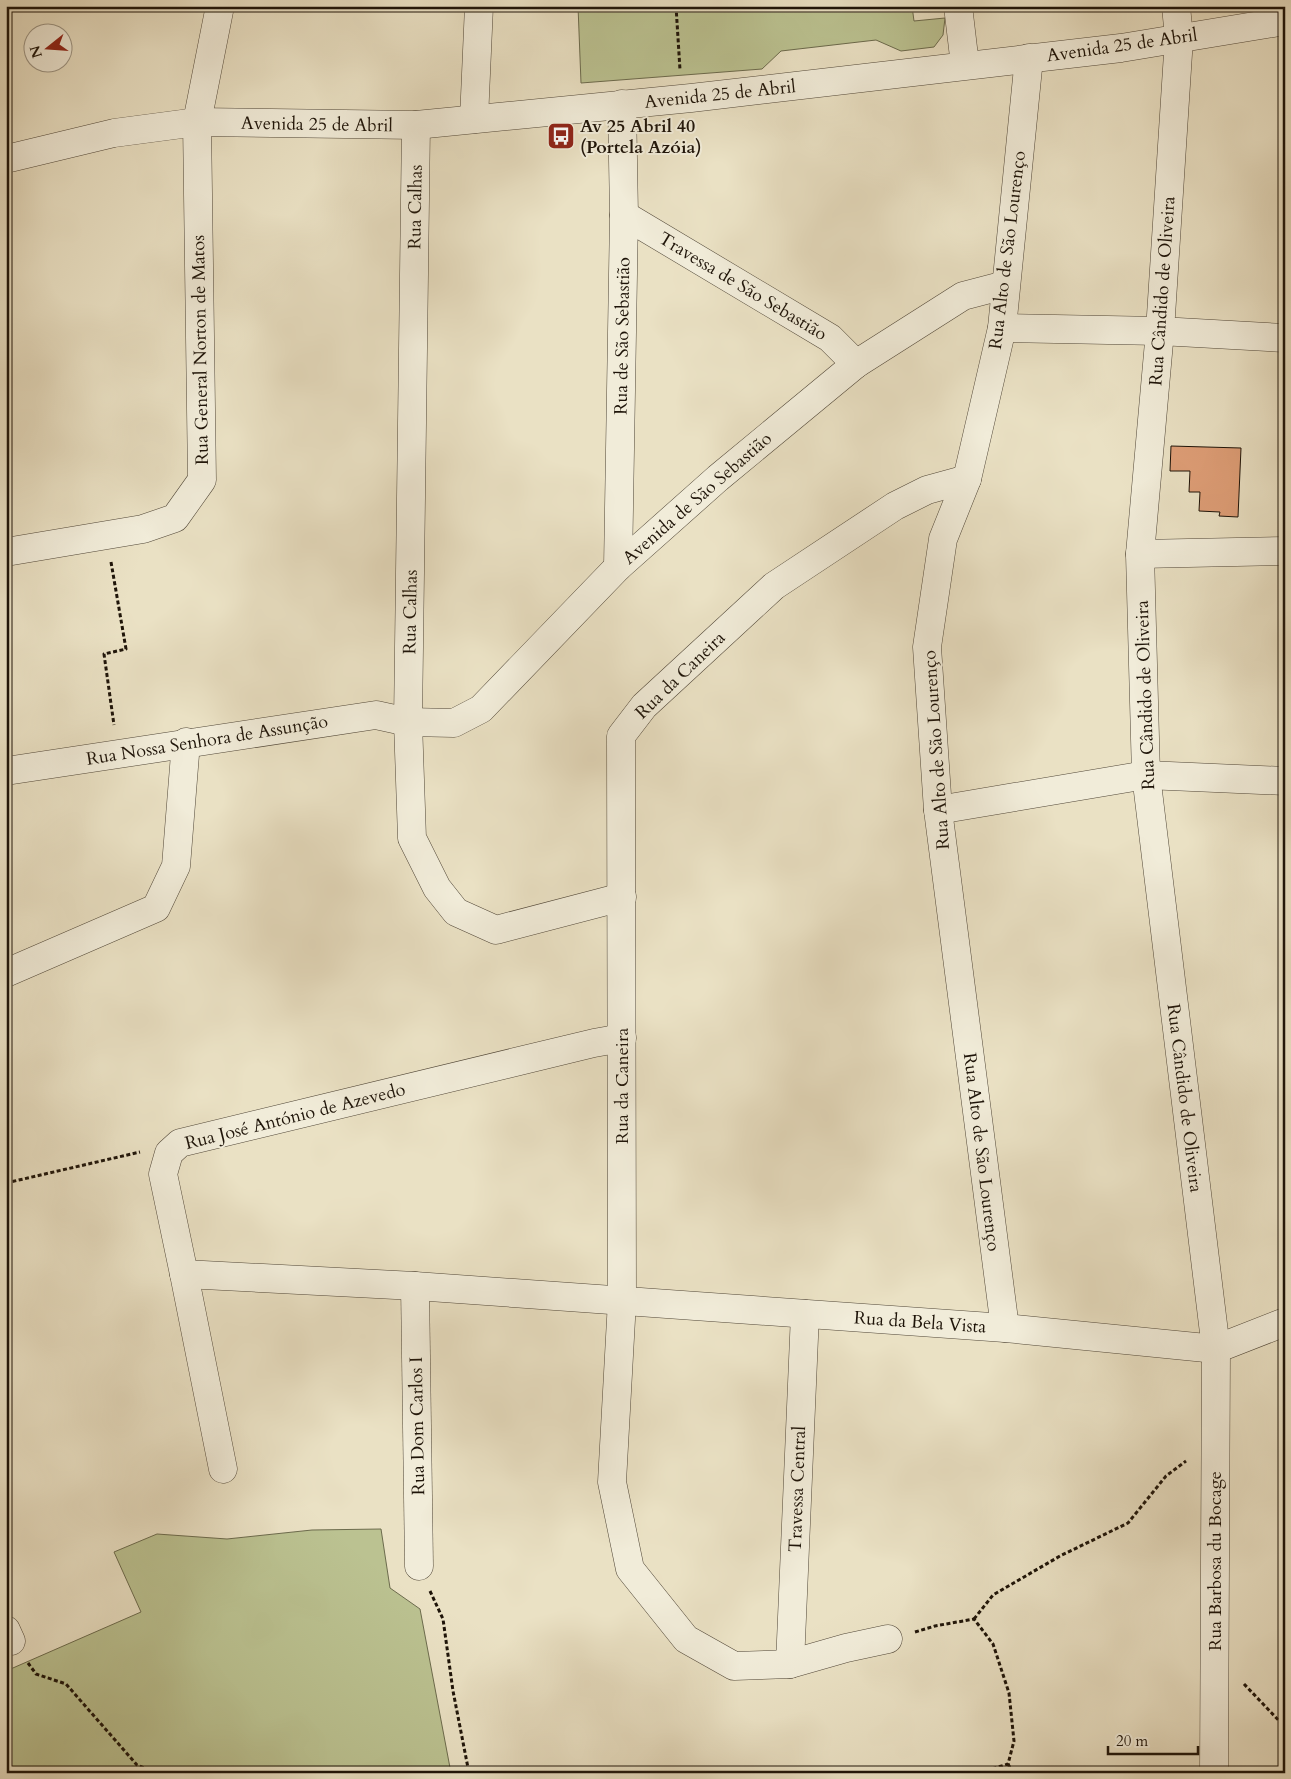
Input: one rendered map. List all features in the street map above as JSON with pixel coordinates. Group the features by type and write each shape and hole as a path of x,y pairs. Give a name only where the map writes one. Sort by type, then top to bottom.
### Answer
{"street":[{"name":"Rua General Norton de Matos","path":"6,552 143,529 174,518 202,480 198,122 220,6"},
{"path":"474,119 479,6"},
{"path":"958,6 964,66"},
{"name":"Rua Cândido de Oliveira","path":"1176,6 1179,38 1160,331 1140,554 1146,775 1216,1350"},
{"name":"Avenida 25 de Abril","path":"6,159 114,133 198,122 416,125 691,98 1121,48 1285,21"},
{"name":"Rua Alto de São Lourenço","path":"1005,1328 938,810 927,647 943,539 968,479 1002,328 1029,58"},
{"name":"Rua de São Sebastião","path":"618,567 624,215 622,104"},
{"name":"Rua Calhas","path":"416,125 408,722 412,838 437,888 456,912 496,930 622,897"},
{"name":"Travessa de São Sebastião","path":"624,215 830,338 856,364"},
{"name":"Avenida de São Sebastião","path":"408,722 454,723 481,709 618,567 718,478 856,364 963,296 1005,285"},
{"path":"1002,328 1160,331 1285,338"},
{"name":"Rua da Caneira","path":"888,1639 846,1648 790,1664 734,1666 686,1639 630,1569 612,1482 622,1301 621,736 644,706 774,586 896,506 927,490 968,479"},
{"path":"1140,554 1285,551"},
{"name":"Rua Nossa Senhora de Assunção","path":"6,771 186,742 376,715 408,722"},
{"path":"6,973 156,908 176,866 186,742"},
{"path":"938,810 1146,775 1285,781"},
{"name":"Rua José António de Azevedo","path":"223,1469 162,1174 169,1153 180,1143 594,1042 622,1038"},
{"path":"184,1274 416,1286 622,1301"},
{"name":"Rua Dom Carlos I","path":"416,1286 419,1566"},
{"name":"Rua da Bela Vista","path":"622,1301 1005,1328 1216,1350"},
{"name":"Travessa Central","path":"790,1664 805,1314"},
{"path":"1216,1350 1285,1322"},
{"name":"Rua Barbosa du Bocage","path":"1214,1773 1216,1350"}],"path":[{"path":"676,6 681,75 691,98"},
{"path":"106,536 126,649 104,654 118,753"},
{"path":"6,1183 147,1151 169,1153"},
{"path":"888,1639 934,1626 974,1619 993,1595 1060,1556 1128,1523 1166,1476 1189,1458 1216,1464"},
{"path":"419,1566 443,1619 453,1690 469,1773"},
{"path":"974,1619 993,1644 1009,1693 1014,1740 1008,1764 1013,1773"},
{"path":"8,1636 36,1674 66,1684 136,1765 156,1771 156,1773"},
{"path":"1215,1654 1285,1727"},
{"path":"978,1773 1008,1764"}],"green space":[{"path":"578,6 912,6 914,21 945,18 943,35 934,47 901,51 876,40 781,51 762,69 581,83"},
{"path":"381,1529 390,1588 420,1609 451,1773 6,1773 6,1671 141,1612 114,1552 157,1534 227,1539 312,1530"}],"building":[{"path":"1171,446 1241,448 1238,517 1219,516 1220,512 1199,511 1200,492 1189,492 1190,471 1170,471"}],"place":[{"name":"Av 25 Abril 40 (Portela Azóia)","path":"561,136"}]}
